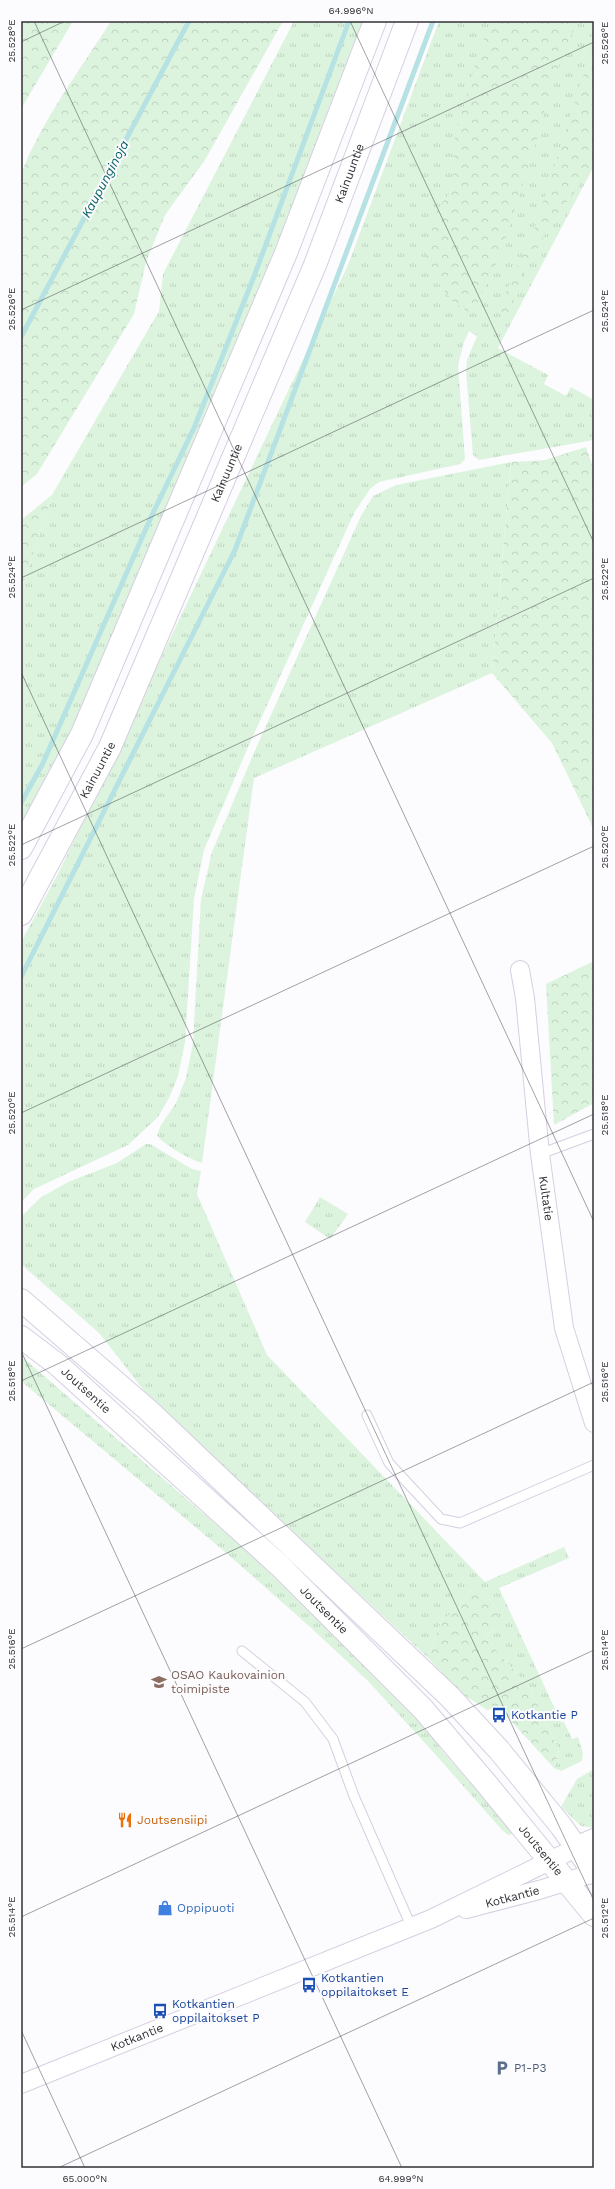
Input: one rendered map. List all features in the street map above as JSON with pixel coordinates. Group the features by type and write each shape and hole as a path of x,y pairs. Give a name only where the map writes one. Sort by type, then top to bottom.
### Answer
{"main road":[{"path":"21,848 82,734 286,253 375,21"},
{"name":"Kainuuntie","path":"21,914 110,747 315,265 407,21"},
{"name":"Joutsentie","path":"21,1300 148,1410 450,1697 499,1750 561,1826 585,1844 594,1873"},
{"name":"Joutsentie","path":"21,1337 58,1366 280,1566 423,1710 594,1915"}],"street":[{"name":"Kultatie","path":"520,970 525,998 540,1154 564,1328 591,1400 594,1423"},
{"name":"Kotkantie","path":"21,2084 431,1918 585,1844"},
{"name":"Kotkantie","path":"431,1918 568,1882 594,1873"}],"lane":[{"path":"540,1154 594,1134"},
{"path":"367,1415 389,1463 441,1519 460,1523 594,1465"},
{"path":"242,1651 305,1702 333,1739 354,1796 411,1926"}],"green space":[{"path":"21,21 73,21 21,109"},
{"path":"111,21 283,21 205,160 165,215 146,262 134,314 37,474 21,487 21,174 51,115"},
{"path":"294,21 367,21 262,298 103,669 21,829 21,591 52,495 159,311 163,274"},
{"path":"439,21 594,21 594,166 498,348 548,375 544,384 566,396 571,387 594,400 594,440 479,460 473,455 466,371 467,360 477,336 469,331 464,342 458,365 465,459 460,464 379,482 370,489 354,513 249,745 204,850 194,899 185,1042 178,1076 169,1098 158,1117 128,1145 34,1189 21,1202 21,942 58,874 348,265"},
{"path":"491,21 577,21 550,89 536,143 501,254 472,314 454,303 436,280 426,255 437,210 453,188 454,141 477,58"},
{"path":"594,42 594,159 577,189 553,219 516,289 510,320 505,323 500,305 534,230"},
{"path":"586,447 594,470 594,830 552,743 492,673 511,462 545,460"},
{"path":"511,462 492,673 254,778 202,1163 191,1159 165,1143 157,1135 161,1125 176,1103 186,1078 193,1043 201,899 212,852 256,748 361,516 373,496 396,485"},
{"path":"52,495 21,591 21,520"},
{"path":"594,961 594,1103 554,1125 546,984"},
{"path":"146,1144 150,1144 192,1169 201,1171 197,1194 267,1355 485,1582 564,1547 569,1558 499,1588 561,1722 564,1722 572,1739 578,1737 583,1753 582,1761 561,1771 554,1768 559,1750 530,1689 484,1636 497,1627 497,1609 482,1590 471,1590 451,1614 442,1620 427,1657 152,1401 100,1334 21,1264 21,1217 40,1198 68,1182 117,1163"},
{"path":"320,1197 348,1214 330,1239 305,1222"},
{"path":"21,1356 234,1540 318,1618 415,1713 442,1751 512,1830 513,1834 508,1835 502,1830 367,1680 309,1626 224,1551 21,1381"},
{"path":"471,1590 482,1590 497,1609 497,1627 484,1636 530,1689 559,1750 554,1768 499,1708 487,1710 461,1693 427,1657 442,1620 451,1614"},
{"path":"594,1769 594,1828 581,1826 561,1807 577,1779"}],"waterway":[{"name":"Kaupunginoja","path":"21,337 189,21"},
{"path":"21,803 43,763 152,515 194,428 253,279 349,21"},
{"path":"21,977 235,550 433,21"}],"place":[{"name":"OSAO Kaukovainion toimipiste","path":"159,1682"},
{"name":"Kotkantie P","path":"499,1715"},
{"name":"Joutsensiipi","path":"125,1820"},
{"name":"Oppipuoti","path":"165,1908"},
{"name":"Kotkantien oppilaitokset E","path":"309,1985"},
{"name":"Kotkantien oppilaitokset P","path":"160,2011"},
{"name":"P1-P3","path":"502,2068"}]}
